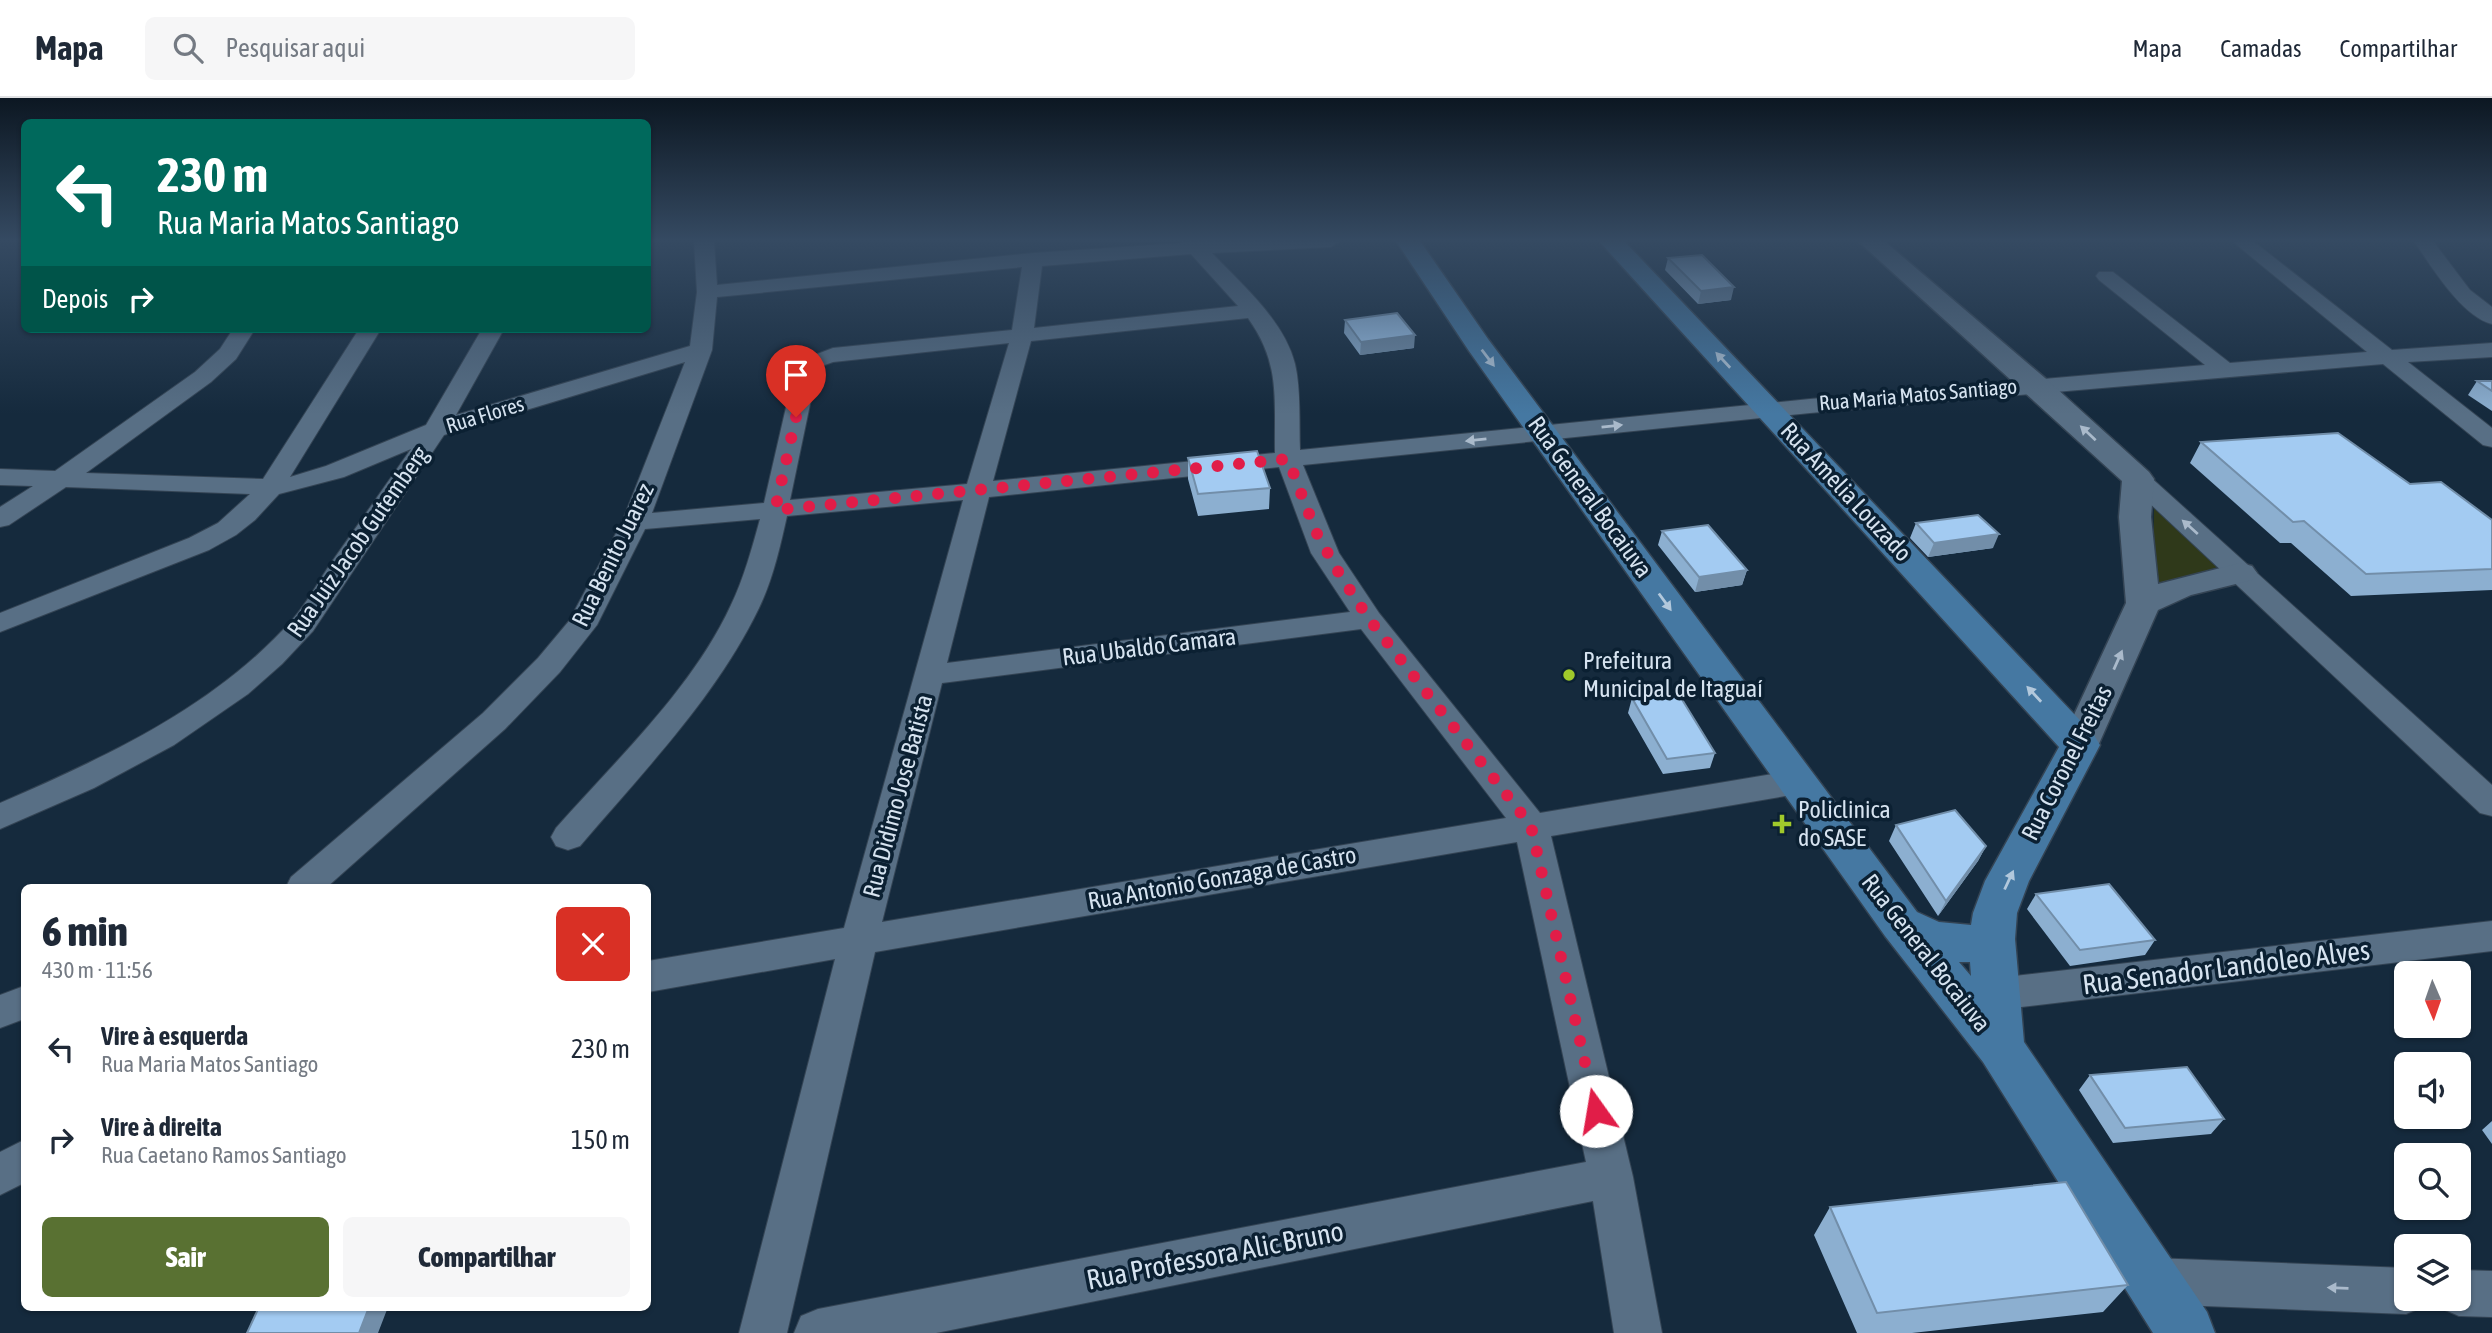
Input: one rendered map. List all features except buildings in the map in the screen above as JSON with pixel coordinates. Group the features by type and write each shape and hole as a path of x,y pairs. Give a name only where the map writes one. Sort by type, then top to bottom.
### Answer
{"main road":[{"name":"Rua General Bocaiuva","path":"1447,299 1901,924 1977,996"},
{"name":"Rua Amelia Louzado","path":"1666,299 2081,744"},
{"name":"Rua Coronel Freitas","path":"2000,1047 1977,996 1996,913 2007,881 2081,744"},
{"path":"1901,924 1938,942 1977,944 1992,939"},
{"name":"Rua General Bocaiuva","path":"2000,1047 2186,1333"}],"street":[{"name":"Rua Benito Juarez","path":"307,884 494,721 549,665 582,625 635,522 701,350 706,299"},
{"name":"Rua Didimo Jose Batista","path":"763,1333 859,940 1022,335 1027,299"},
{"path":"1243,299 1273,337 1284,365 1288,459 1325,553 1369,619 1531,826 1611,1177 1638,1333"},
{"path":"1936,299 2035,384 2492,804"},
{"path":"2135,299 2225,370"},
{"path":"2314,299 2492,439"},
{"path":"2469,299 2492,318"},
{"path":"568,837 677,708 718,654 758,574 796,417 810,367 816,360 833,355 1254,311"},
{"path":"0,519 61,481 215,365 224,358 241,333"},
{"path":"0,622 199,544 227,529 246,514 271,487 367,333"},
{"name":"Rua Juiz Jacob Gutemberg","path":"0,817 90,778 136,754 216,704 261,669 303,625 435,431 491,333"},
{"name":"Rua Flores","path":"0,477 271,487 293,485 321,477 435,431 701,350"},
{"name":"Rua Maria Matos Santiago","path":"635,522 978,491 2035,384 2492,350"},
{"name":"Rua Coronel Freitas","path":"2081,744 2143,603 2135,517 2138,479"},
{"path":"2143,603 2179,588 2240,573"},
{"name":"Rua Ubaldo Camara","path":"930,675 1369,619"},
{"name":"Rua Antonio Gonzaga de Castro","path":"651,975 1797,782"},
{"name":"Rua Senador Landoleo Alves","path":"1977,996 2492,936"},
{"path":"0,1012 21,1003"},
{"path":"0,1175 21,1162"},
{"name":"Rua Professora Alic Bruno","path":"818,1333 1611,1177"},
{"path":"2152,1281 2394,1291"},
{"path":"2471,1293 2492,1294"}],"green space":[{"path":"2154,502 2224,565 2153,588"}],"place":[{"name":"Prefeitura Municipal de Itaguaí","path":"1569,675"},
{"name":"Policlinica do SASE","path":"1782,824"}],"route":[{"path":"796,417 775,510 1288,459 1325,553 1369,619 1531,826 1596,1111"}]}
